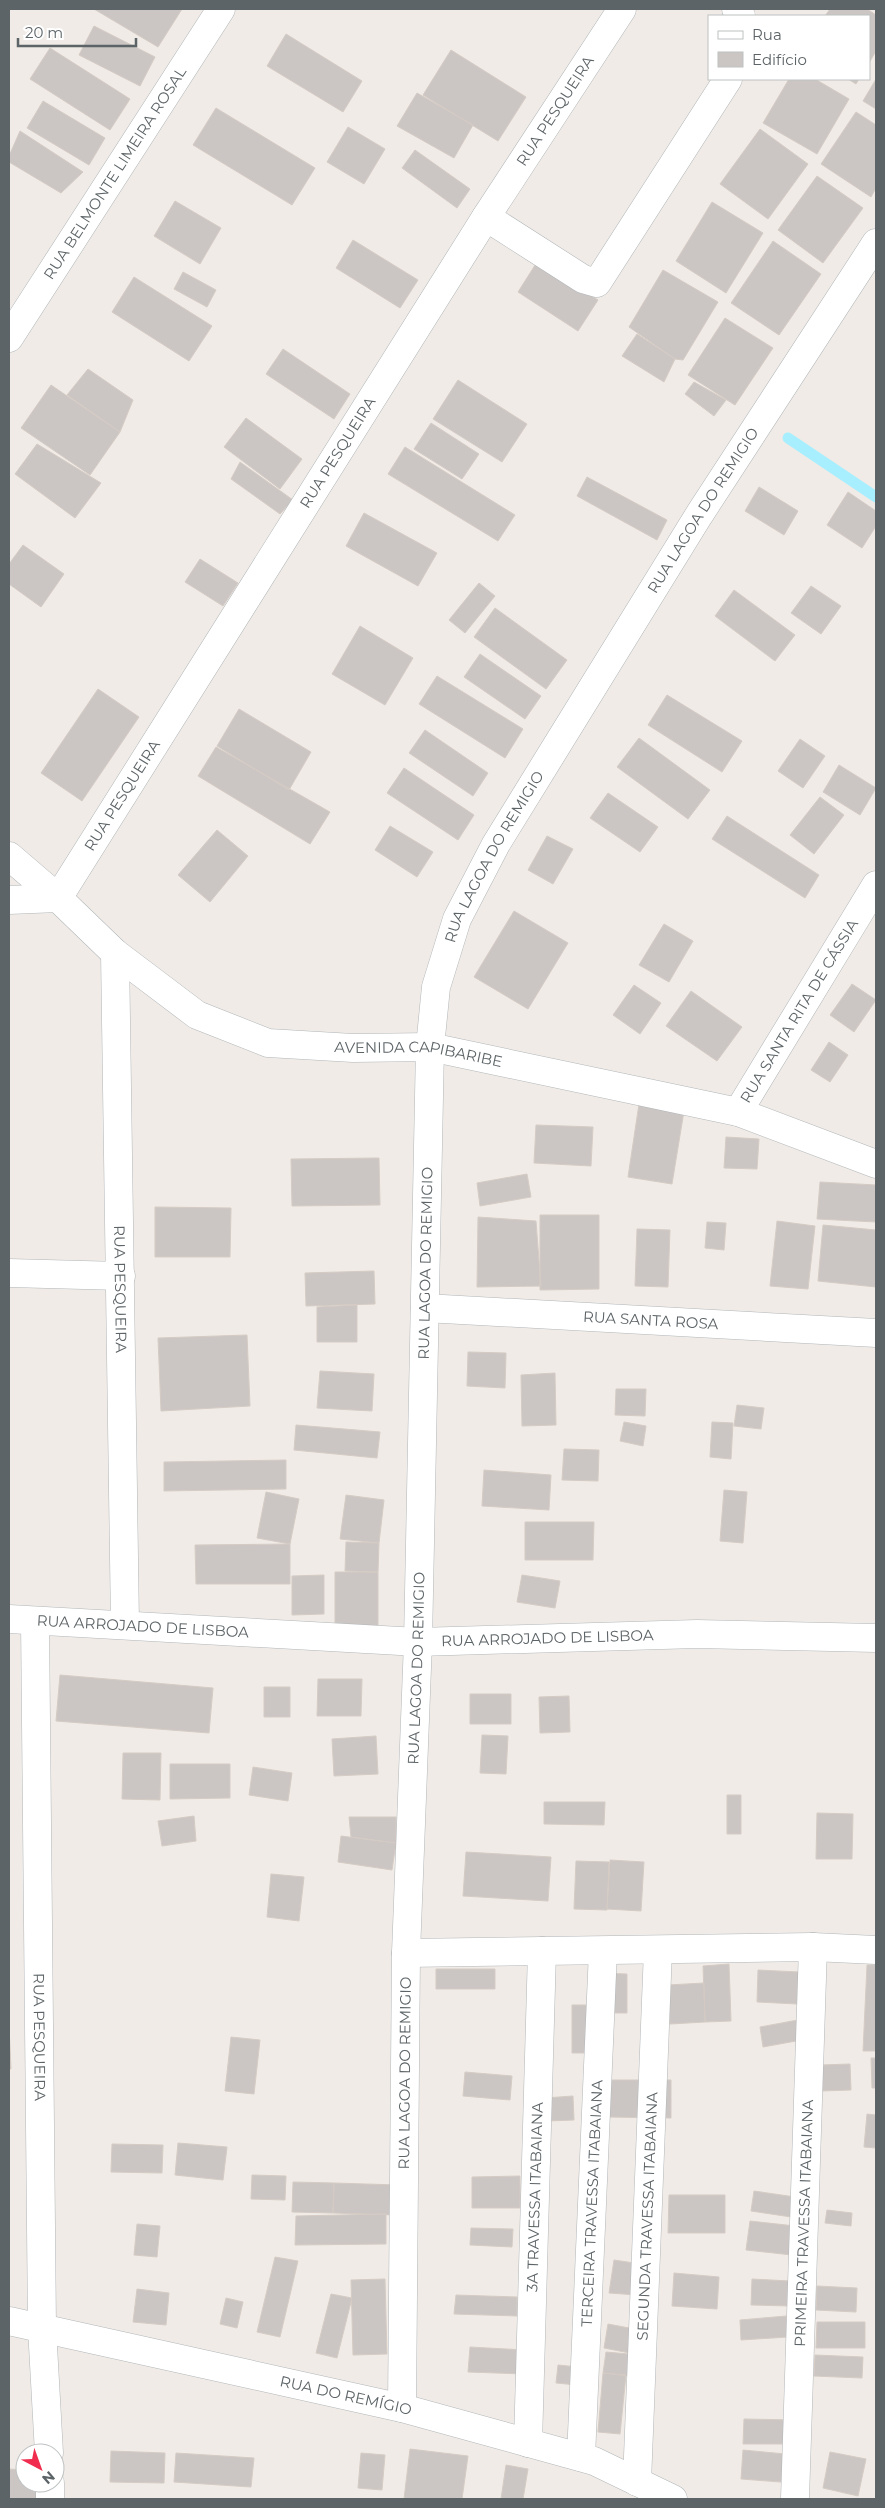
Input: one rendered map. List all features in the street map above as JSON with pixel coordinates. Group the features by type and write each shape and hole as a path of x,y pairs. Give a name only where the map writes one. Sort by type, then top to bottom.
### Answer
{"street":[{"name":"RUA BELMONTE LIMEIRA ROSAL","path":"9,338 221,9"},
{"name":"RUA PESQUEIRA","path":"58,898 486,217 622,9"},
{"path":"486,217 583,280 597,283 727,80"},
{"name":"RUA LAGOA DO REMIGIO","path":"402,2408 406,1952 418,1642 430,1047 436,987 457,918 496,844 698,515 876,243"},
{"name":"AVENIDA CAPIBARIBE","path":"9,856 58,898 115,953 197,1015 268,1043 352,1048 430,1047 738,1112 876,1164"},
{"name":"RUA SANTA RITA DE CÁSSIA","path":"738,1112 876,885"},
{"path":"9,900 58,898"},
{"name":"RUA PESQUEIRA","path":"115,953 125,1625"},
{"path":"9,1273 121,1276"},
{"name":"RUA SANTA ROSA","path":"425,1308 876,1333"},
{"name":"RUA ARROJADO DE LISBOA","path":"9,1619 418,1642 697,1634 876,1638"},
{"name":"RUA PESQUEIRA","path":"36,1621 42,2328 48,2443"},
{"path":"406,1952 813,1947 876,1950"},
{"name":"PRIMEIRA TRAVESSA ITABAIANA","path":"795,2499 813,1947"},
{"name":"SEGUNDA TRAVESSA ITABAIANA","path":"637,2482 658,1950"},
{"name":"3A TRAVESSA ITABAIANA","path":"528,2443 542,1951"},
{"name":"TERCEIRA TRAVESSA ITABAIANA","path":"581,2457 603,1951"},
{"name":"RUA DO REMÍGIO","path":"9,2321 402,2408 594,2461 673,2499"}],"building":[{"path":"94,9 182,9 158,47"},
{"path":"830,9 867,9 876,15 876,51 870,61 870,15 826,15"},
{"path":"94,26 155,57 140,86 79,55"},
{"path":"286,34 362,81 343,112 267,66"},
{"path":"50,48 130,99 110,130 30,79"},
{"path":"451,50 526,97 498,141 423,95"},
{"path":"876,79 876,109 863,101"},
{"path":"788,80 817,80 849,99 817,154 763,123"},
{"path":"850,80 858,80 856,84"},
{"path":"417,93 473,125 454,158 397,126"},
{"path":"43,101 105,138 89,165 27,128"},
{"path":"216,108 315,168 292,205 193,145"},
{"path":"856,112 876,125 876,188 871,197 821,164"},
{"path":"348,127 385,149 364,184 327,162"},
{"path":"760,129 808,164 768,219 720,184"},
{"path":"20,131 83,172 61,193 9,162 9,156"},
{"path":"415,150 470,189 457,208 402,168"},
{"path":"817,176 863,208 823,263 778,230"},
{"path":"175,201 221,228 200,264 154,236"},
{"path":"712,202 763,233 726,293 676,261"},
{"path":"353,240 418,280 400,308 336,268"},
{"path":"773,241 821,274 779,335 731,303"},
{"path":"537,262 598,300 578,331 518,292"},
{"path":"663,270 718,302 683,360 675,359 629,327"},
{"path":"183,272 216,290 207,307 174,289"},
{"path":"134,277 212,326 189,361 112,312"},
{"path":"725,318 773,348 735,405 688,375"},
{"path":"637,334 675,359 664,382 622,356"},
{"path":"283,349 350,394 334,419 266,374"},
{"path":"88,369 133,400 120,432 67,395"},
{"path":"458,380 527,424 502,462 433,419"},
{"path":"694,382 726,400 714,416 685,394"},
{"path":"51,385 120,432 90,475 21,428"},
{"path":"246,418 302,459 280,489 224,447"},
{"path":"431,423 479,454 462,479 414,449"},
{"path":"37,444 101,483 75,518 15,474"},
{"path":"405,447 515,515 498,541 388,474"},
{"path":"240,462 293,500 280,514 231,479"},
{"path":"587,477 667,520 657,540 577,496"},
{"path":"759,487 798,511 784,535 745,511"},
{"path":"848,492 876,511 876,526 862,548 827,525"},
{"path":"364,513 437,553 418,586 346,546"},
{"path":"23,545 64,574 41,607 9,584 9,564"},
{"path":"200,559 238,583 223,606 185,582"},
{"path":"479,583 495,596 465,633 449,620"},
{"path":"811,586 841,606 821,634 791,613"},
{"path":"734,590 795,635 775,661 715,616"},
{"path":"495,608 567,660 546,689 474,637"},
{"path":"360,626 413,658 385,705 332,674"},
{"path":"480,654 541,696 525,719 464,677"},
{"path":"437,676 523,729 505,758 419,704"},
{"path":"98,689 139,717 82,801 41,773"},
{"path":"667,695 742,741 722,772 648,725"},
{"path":"239,709 311,752 289,790 217,746"},
{"path":"425,730 488,773 473,796 409,753"},
{"path":"639,738 710,790 688,819 617,767"},
{"path":"800,739 825,756 803,788 778,771"},
{"path":"216,747 330,812 310,844 198,776"},
{"path":"839,765 876,788 860,815 823,792"},
{"path":"404,768 474,815 458,840 387,793"},
{"path":"608,793 658,827 640,852 590,818"},
{"path":"820,797 844,815 814,854 790,835"},
{"path":"727,816 819,875 805,898 712,839"},
{"path":"390,826 433,852 417,877 375,850"},
{"path":"217,830 248,856 210,902 178,875"},
{"path":"547,836 573,849 553,884 528,870"},
{"path":"514,911 568,943 528,1009 474,977"},
{"path":"664,924 693,941 669,982 639,965"},
{"path":"852,984 876,1000 854,1032 830,1015"},
{"path":"634,985 661,1003 640,1034 613,1015"},
{"path":"691,991 742,1027 717,1061 666,1026"},
{"path":"829,1042 848,1055 830,1082 811,1070"},
{"path":"639,1104 684,1111 672,1184 628,1177"},
{"path":"536,1125 593,1127 591,1166 534,1163"},
{"path":"726,1137 759,1139 757,1169 724,1168"},
{"path":"379,1158 380,1205 292,1206 291,1159"},
{"path":"527,1174 531,1197 480,1206 477,1183"},
{"path":"820,1182 876,1185 876,1222 817,1219"},
{"path":"155,1207 231,1208 230,1257 155,1257"},
{"path":"540,1215 599,1215 599,1289 540,1290"},
{"path":"478,1217 536,1221 541,1286 477,1287"},
{"path":"777,1221 815,1226 808,1289 770,1286"},
{"path":"707,1222 726,1223 724,1250 705,1248"},
{"path":"823,1225 876,1230 876,1287 818,1281"},
{"path":"637,1229 670,1230 668,1287 635,1286"},
{"path":"374,1271 375,1304 306,1306 305,1273"},
{"path":"357,1305 357,1342 317,1342 317,1307"},
{"path":"247,1335 250,1406 161,1411 158,1338"},
{"path":"468,1352 506,1353 505,1388 467,1386"},
{"path":"320,1371 374,1374 372,1411 317,1408"},
{"path":"555,1373 556,1425 522,1426 521,1375"},
{"path":"616,1389 646,1389 645,1416 615,1415"},
{"path":"737,1405 764,1408 761,1429 734,1426"},
{"path":"624,1422 646,1426 643,1446 620,1441"},
{"path":"712,1422 733,1423 731,1459 710,1457"},
{"path":"296,1425 380,1432 377,1458 294,1450"},
{"path":"564,1449 599,1450 598,1481 562,1480"},
{"path":"286,1460 286,1489 164,1491 164,1462"},
{"path":"484,1470 551,1475 549,1510 482,1506"},
{"path":"724,1490 747,1492 743,1543 720,1541"},
{"path":"266,1492 299,1499 290,1544 257,1538"},
{"path":"346,1495 384,1500 379,1543 340,1539"},
{"path":"525,1522 594,1522 593,1560 525,1560"},
{"path":"346,1542 379,1543 378,1572 345,1571"},
{"path":"290,1544 290,1584 196,1584 195,1545"},
{"path":"335,1572 378,1572 378,1627 335,1627"},
{"path":"324,1575 324,1614 292,1615 292,1576"},
{"path":"522,1575 560,1581 555,1608 517,1602"},
{"path":"60,1675 213,1688 209,1733 56,1721"},
{"path":"318,1679 362,1679 361,1716 317,1716"},
{"path":"264,1687 290,1687 290,1717 264,1717"},
{"path":"470,1694 511,1694 511,1724 470,1724"},
{"path":"569,1696 570,1732 540,1733 539,1697"},
{"path":"482,1735 508,1736 506,1774 480,1773"},
{"path":"376,1736 378,1774 334,1776 332,1739"},
{"path":"123,1753 161,1753 160,1800 122,1799"},
{"path":"170,1764 230,1764 230,1798 170,1799"},
{"path":"253,1767 292,1773 288,1801 249,1795"},
{"path":"727,1795 741,1795 741,1834 727,1834"},
{"path":"544,1802 605,1802 604,1825 544,1824"},
{"path":"817,1813 853,1814 852,1859 816,1859"},
{"path":"194,1816 196,1841 162,1846 158,1821"},
{"path":"349,1817 396,1817 396,1843 351,1837"},
{"path":"341,1836 396,1843 392,1870 338,1862"},
{"path":"466,1852 551,1857 548,1901 463,1896"},
{"path":"610,1860 644,1862 641,1911 607,1909"},
{"path":"576,1861 609,1862 607,1910 574,1909"},
{"path":"271,1874 304,1877 299,1921 267,1917"},
{"path":"729,1964 731,2021 705,2022 703,1966"},
{"path":"867,1965 876,1965 876,2051 863,2051"},
{"path":"436,1969 495,1969 495,1989 436,1989"},
{"path":"758,1970 799,1972 797,2004 757,2002"},
{"path":"599,1973 627,1974 627,2013 598,2013"},
{"path":"704,1983 705,2022 670,2024 668,1985"},
{"path":"572,2005 590,2005 589,2053 572,2053"},
{"path":"803,2019 807,2039 763,2047 760,2027"},
{"path":"9,2026 11,2069 9,2069"},
{"path":"231,2037 260,2040 254,2094 225,2091"},
{"path":"871,2058 876,2058 876,2088 872,2088"},
{"path":"850,2064 851,2090 821,2091 821,2065"},
{"path":"465,2072 512,2076 510,2100 463,2096"},
{"path":"608,2080 671,2080 671,2118 608,2117"},
{"path":"573,2096 574,2120 547,2121 545,2098"},
{"path":"867,2114 876,2115 876,2148 864,2147"},
{"path":"178,2143 227,2147 223,2180 175,2175"},
{"path":"112,2144 163,2145 162,2173 111,2172"},
{"path":"252,2175 286,2176 285,2200 251,2199"},
{"path":"520,2176 520,2208 472,2208 472,2177"},
{"path":"293,2182 334,2183 333,2213 292,2212"},
{"path":"334,2183 398,2185 397,2215 333,2213"},
{"path":"754,2191 802,2198 798,2218 751,2211"},
{"path":"669,2195 725,2195 725,2233 668,2233"},
{"path":"827,2210 852,2213 851,2226 825,2223"},
{"path":"386,2214 386,2244 295,2245 296,2216"},
{"path":"750,2221 804,2227 801,2256 746,2250"},
{"path":"137,2224 160,2226 157,2257 134,2255"},
{"path":"471,2228 513,2229 512,2247 470,2245"},
{"path":"275,2257 298,2261 280,2337 257,2332"},
{"path":"614,2260 641,2264 637,2295 609,2293"},
{"path":"674,2273 719,2277 717,2309 672,2306"},
{"path":"385,2279 387,2354 353,2355 351,2280"},
{"path":"752,2279 790,2281 789,2306 751,2305"},
{"path":"817,2286 857,2288 856,2312 816,2310"},
{"path":"137,2289 169,2293 166,2325 133,2322"},
{"path":"331,2294 352,2298 337,2358 316,2353"},
{"path":"456,2295 517,2297 517,2316 454,2314"},
{"path":"226,2298 243,2302 237,2328 220,2324"},
{"path":"786,2316 788,2337 741,2340 740,2320"},
{"path":"817,2322 865,2322 865,2348 816,2348"},
{"path":"608,2324 645,2331 640,2355 604,2348"},
{"path":"470,2347 525,2350 524,2374 468,2372"},
{"path":"606,2352 640,2355 638,2377 603,2373"},
{"path":"815,2355 863,2357 862,2378 814,2376"},
{"path":"558,2365 578,2367 577,2385 556,2383"},
{"path":"603,2373 626,2375 620,2434 598,2432"},
{"path":"744,2419 794,2420 793,2444 743,2444"},
{"path":"410,2449 468,2456 462,2499 404,2499"},
{"path":"743,2450 796,2455 793,2483 741,2479"},
{"path":"111,2451 165,2453 164,2483 110,2482"},
{"path":"830,2452 866,2459 858,2496 823,2488"},
{"path":"176,2453 254,2458 251,2487 174,2482"},
{"path":"361,2453 385,2455 382,2490 358,2488"},
{"path":"506,2465 528,2469 523,2499 501,2499"},
{"path":"9,2469 15,2469 15,2493 44,2493 44,2499 9,2499"}],"waterway":[{"path":"788,438 876,497"}]}
